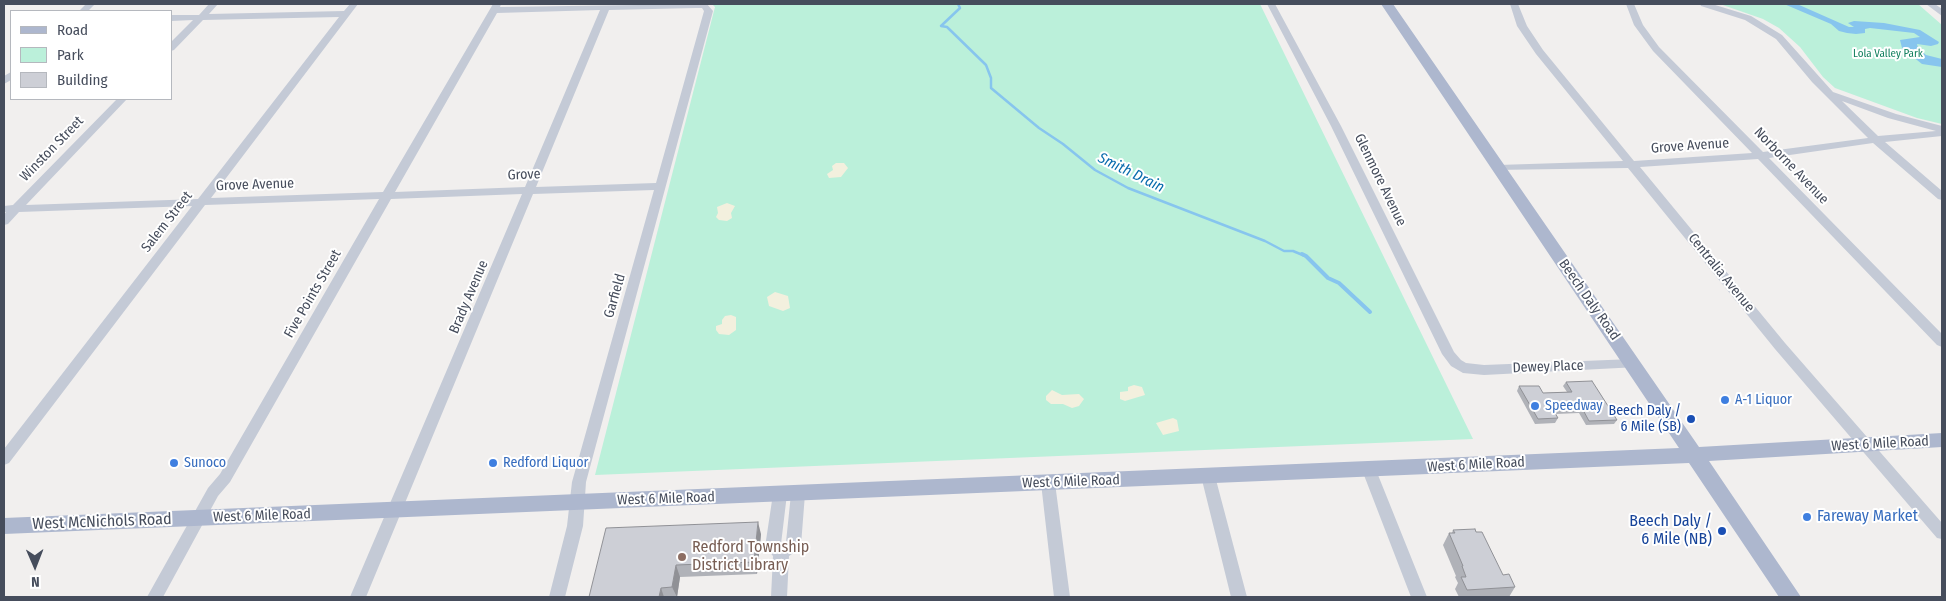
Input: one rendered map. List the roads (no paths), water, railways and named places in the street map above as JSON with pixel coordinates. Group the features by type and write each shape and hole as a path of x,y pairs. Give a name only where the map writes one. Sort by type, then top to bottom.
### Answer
{"main road":[{"name":"Beech Daly Road","path":"1387,4 1791,597"},
{"name":"West 6 Mile Road","path":"199,518 1369,470 1695,455 1942,440"},
{"name":"West McNichols Road","path":"4,526 199,518"}],"street":[{"path":"172,47 214,4"},
{"name":"Salem Street","path":"4,459 354,4"},
{"name":"Glenmore Avenue","path":"1271,4 1336,126 1449,354 1456,363 1464,368"},
{"name":"Centralia Avenue","path":"1514,4 1522,26 1539,52 1780,346 1942,532"},
{"name":"Norborne Avenue","path":"1630,4 1639,25 1656,49 1942,342"},
{"path":"1704,4 1748,18 1772,32 1788,46 1819,84 1876,140 1942,197"},
{"path":"1930,4 1942,13"},
{"name":"Garfield","path":"557,597 575,526 580,477 709,11 705,6 696,5 606,7"},
{"path":"495,7 606,7"},
{"name":"Five Points Street","path":"155,597 495,7"},
{"name":"Brady Avenue","path":"358,597 606,7"},
{"path":"172,18 347,14"},
{"path":"1819,84 1833,94 1854,103 1915,123 1942,129"},
{"name":"Winston Street","path":"4,221 121,100"},
{"name":"Grove Avenue","path":"1498,168 1631,164 1760,156 1942,133"},
{"name":"Grove","path":"387,195 662,186"},
{"name":"Grove Avenue","path":"4,209 387,195"},
{"name":"Dewey Place","path":"1464,368 1484,370 1633,364"},
{"path":"1369,470 1419,597"},
{"path":"1208,476 1239,597"},
{"path":"1048,483 1062,597"},
{"path":"779,597 781,554 773,547 789,494"}],"water":[{"path":"1784,4 1797,4 1849,27 1854,27 1848,23 1854,21 1884,23 1920,30 1939,42 1931,46 1917,44 1918,48 1926,55 1942,59 1942,67 1922,64 1902,48 1900,40 1920,37 1914,33 1870,28 1865,29 1865,33 1847,33 1839,31 1831,24"}],"waterway":[{"name":"Smith Drain","path":"958,4 960,8 941,26 947,27 986,65 991,78 991,88 1039,128 1063,144 1095,170 1128,188 1265,241 1284,251 1293,251 1305,256"},
{"name":"Smith Drain","path":"1302,254 1328,278 1339,283 1370,312"}],"place":[{"name":"A-1 Liquor","path":"1725,400"},
{"name":"Speedway","path":"1535,406"},
{"name":"Beech Daly / 6 Mile (SB)","path":"1691,419"},
{"name":"Sunoco","path":"174,463"},
{"name":"Redford Liquor","path":"493,463"},
{"name":"Fareway Market","path":"1807,517"},
{"name":"Beech Daly / 6 Mile (NB)","path":"1722,531"},
{"name":"Redford Township District Library","path":"682,557"}],"park label":[{"name":"Lola Valley Park","path":"1888,54"}]}
